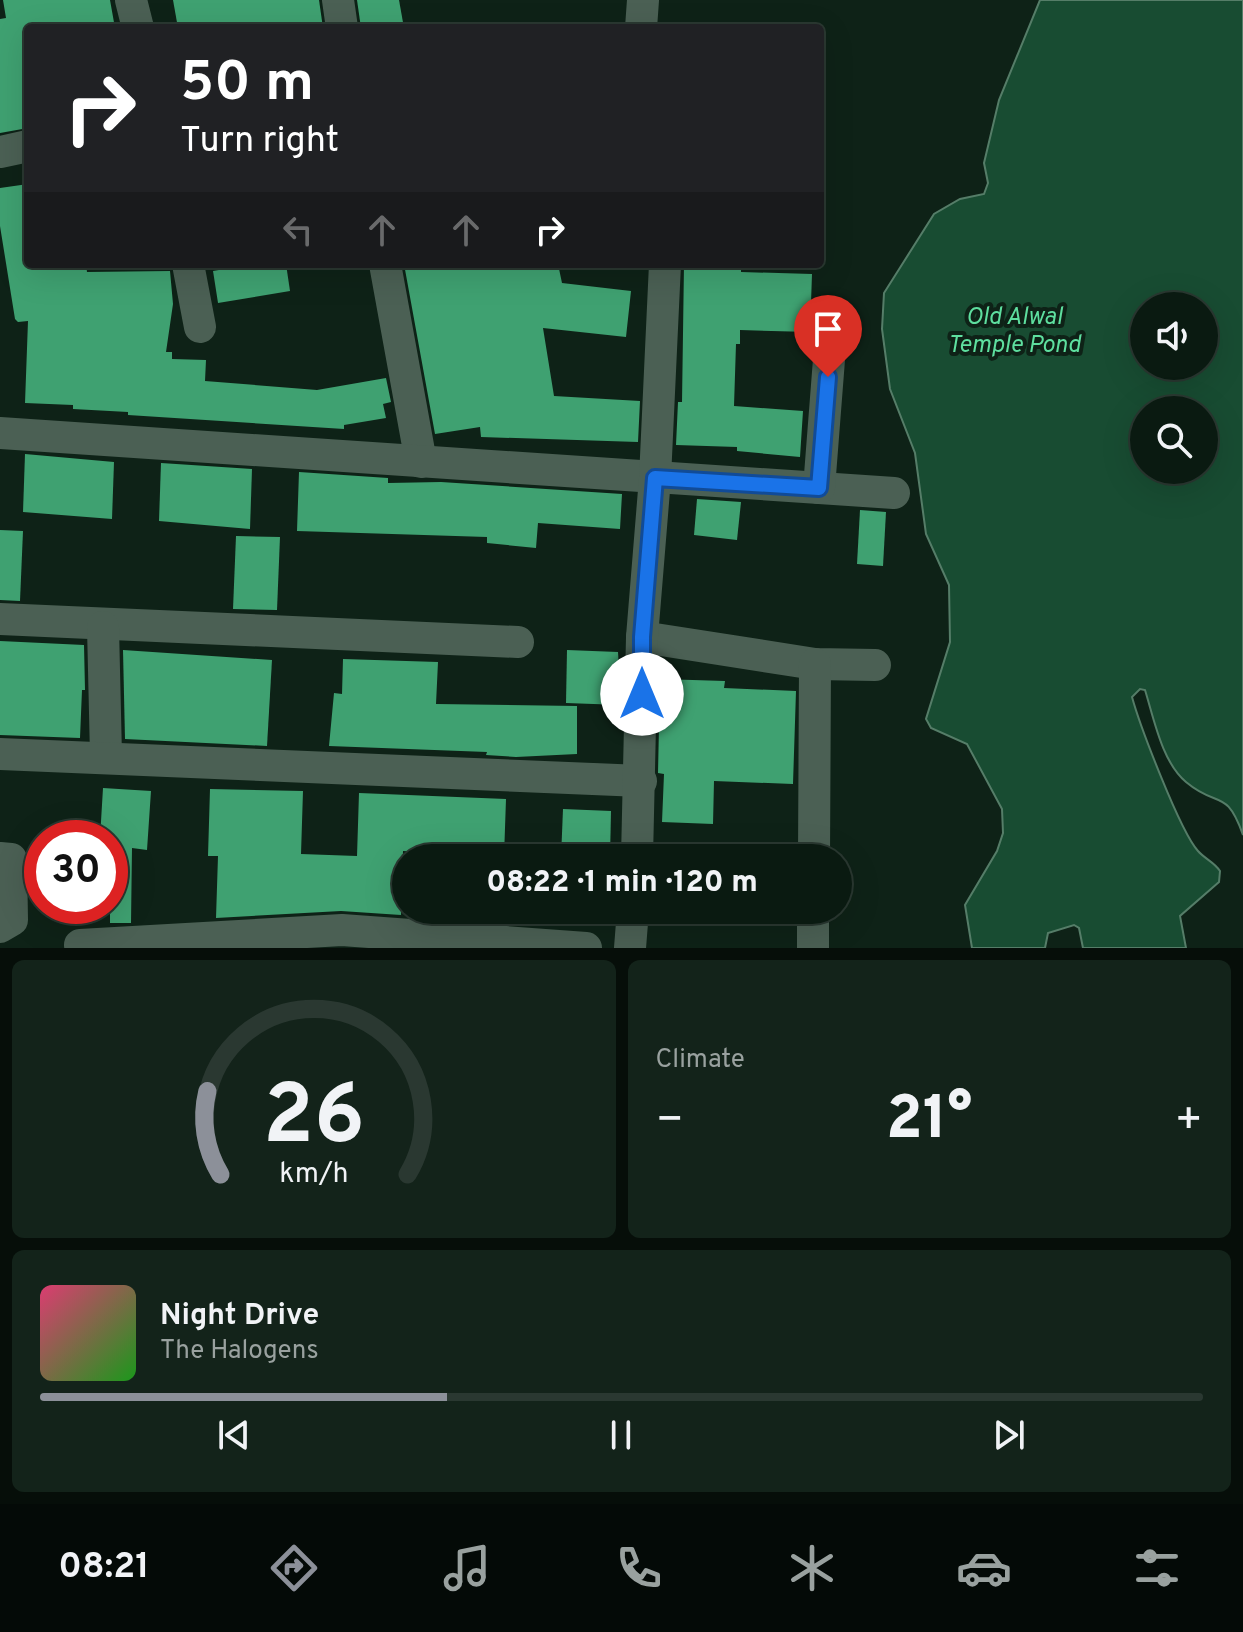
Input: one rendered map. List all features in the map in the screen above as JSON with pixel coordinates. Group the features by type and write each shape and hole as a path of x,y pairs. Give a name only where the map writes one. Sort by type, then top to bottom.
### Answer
{"street":[{"path":"131,0 137,24"},
{"path":"338,0 341,24"},
{"path":"641,24 643,0"},
{"path":"0,152 24,147"},
{"path":"189,268 200,327"},
{"path":"386,268 421,462"},
{"path":"638,844 642,637 655,478 665,268"},
{"path":"819,488 832,321"},
{"path":"0,433 894,493"},
{"path":"0,619 103,627 518,642"},
{"path":"103,627 106,756"},
{"path":"642,637 815,664 875,665"},
{"path":"814,844 815,664"},
{"path":"0,754 106,756 641,781"},
{"path":"0,858 11,859 12,920 0,927"},
{"path":"630,948 632,924"},
{"path":"813,924 813,948"},
{"path":"80,945 123,945 342,930 586,948"}],"water":[{"name":"Old Alwal Temple Pond","path":"1040,0 1243,0 1243,835 1226,804 1186,782 1171,763 1145,690 1140,689 1132,697 1181,823 1198,851 1220,871 1219,882 1180,916 1186,948 1083,948 1079,928 1074,925 1048,933 1045,948 972,948 965,905 997,851 1003,833 1002,809 967,744 931,728 926,719 950,642 949,585 926,534 915,453 890,389 882,329 884,293 934,214 960,199 984,194 988,183 984,163 999,100"}],"building":[{"path":"3,0 110,0 114,24 24,24 24,129 0,133 0,19 6,18"},
{"path":"173,0 319,0 322,24 177,24"},
{"path":"357,0 399,0 403,24 360,24"},
{"path":"24,185 24,268 86,268 87,272 170,271 173,304 166,352 172,352 172,359 206,360 205,381 317,390 386,378 391,402 383,404 386,418 344,425 344,429 128,415 128,412 73,409 73,405 25,403 28,321 18,322 15,319 0,226 0,188"},
{"path":"287,268 290,291 218,303 213,271"},
{"path":"405,268 559,268 562,283 631,291 626,337 543,328 554,396 640,401 638,442 481,437 480,427 435,434"},
{"path":"684,268 741,268 741,272 812,274 810,332 740,330 740,344 736,344 734,406 803,411 800,457 737,451 737,447 676,445 678,402 682,402"},
{"path":"25,454 114,462 112,519 23,512"},
{"path":"161,463 252,469 250,529 159,521"},
{"path":"299,472 388,478 388,483 441,482 622,494 620,529 538,523 536,548 487,543 487,537 297,531"},
{"path":"697,499 741,502 737,540 694,535"},
{"path":"860,510 886,512 883,566 857,564"},
{"path":"0,530 23,531 20,601 0,600"},
{"path":"236,536 280,537 277,610 233,609"},
{"path":"0,641 84,645 85,690 82,690 80,738 0,735"},
{"path":"123,650 272,660 267,746 125,739"},
{"path":"567,650 618,652 621,705 566,703"},
{"path":"343,659 438,662 436,704 577,706 577,754 516,757 486,755 487,752 329,746 334,693 342,694"},
{"path":"660,679 725,681 724,688 796,691 793,784 714,781 713,824 662,822 664,774 658,773"},
{"path":"103,788 151,791 147,850 132,848 131,923 128,923 128,820 101,820"},
{"path":"210,789 303,791 301,854 357,856 359,793 506,799 504,844 392,844 392,914 341,911 216,918 218,856 208,856"},
{"path":"563,809 611,811 610,844 562,844"}],"route":[{"path":"642,694 642,637 655,478 819,488 828,377"}]}
